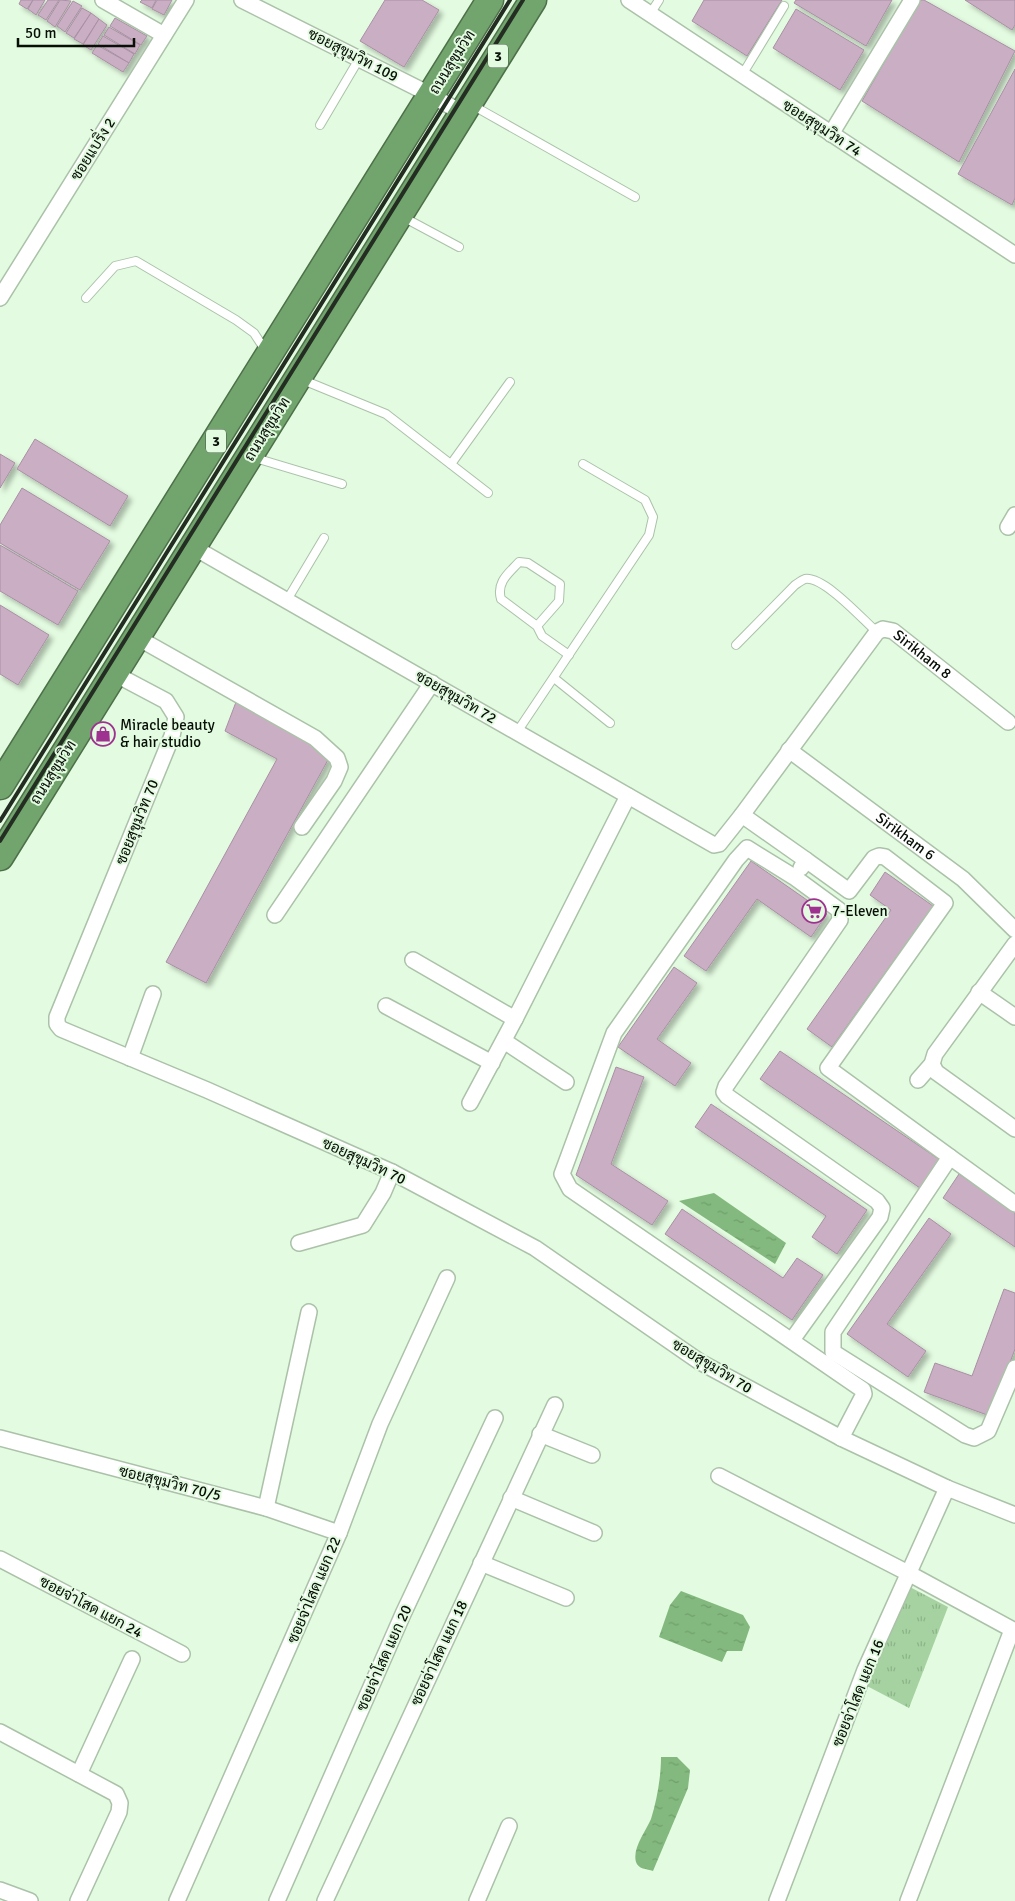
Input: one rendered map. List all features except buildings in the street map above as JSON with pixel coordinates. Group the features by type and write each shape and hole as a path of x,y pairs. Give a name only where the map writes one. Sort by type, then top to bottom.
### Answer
{"highway":[{"name":"ถนนสุขุมวิท","path":"0,786 490,0"},
{"name":"ถนนสุขุมวิท","path":"0,856 138,638 533,0"}],"street":[{"path":"103,0 164,35"},
{"name":"ซอยแบริ่ง 2","path":"0,298 186,0"},
{"name":"ซอยสุขุมวิท 109","path":"242,0 431,95 465,108"},
{"name":"ซอยสุขุมวิท 74","path":"629,0 831,134 1014,251"},
{"path":"831,134 912,0"},
{"name":"ซอยสุขุมวิท 72","path":"193,547 710,843 719,844"},
{"name":"Sirikham 8","path":"719,844 877,632 883,629 893,631 1008,722"},
{"path":"138,638 315,738 337,758 340,767 334,782 302,827"},
{"name":"ซอยสุขุมวิท 70","path":"115,674 166,701 176,717 172,736 57,1017 57,1024 61,1029 392,1172 535,1248 700,1362 841,1438 947,1488 1015,1515"},
{"path":"275,915 432,683"},
{"name":"Sirikham 6","path":"789,750 963,879 1015,930"},
{"path":"470,1103 504,1041 628,796"},
{"path":"742,815 849,891 874,858 879,856 885,857 945,903 828,1068 1015,1204"},
{"path":"792,1340 880,1217 882,1208 877,1201 727,1096 724,1092 726,1086 840,920 839,910 794,877 747,848 742,852 614,1033 562,1174 570,1189 792,1340 864,1392 841,1438"},
{"path":"794,877 806,860"},
{"path":"918,1080 932,1064 935,1054 1015,944"},
{"path":"413,960 515,1019"},
{"path":"979,992 1015,1017"},
{"path":"130,1058 153,994"},
{"path":"386,1006 492,1063"},
{"path":"504,1041 566,1082"},
{"path":"932,1064 936,1072 1015,1129"},
{"path":"950,1157 833,1332 833,1352 899,1395 965,1435 974,1438 988,1431 1015,1368"},
{"path":"299,1243 363,1225 383,1194 392,1172"},
{"name":"ซอยจ่าโสด แยก 22","path":"177,1901 339,1532 380,1424 447,1278"},
{"path":"266,1508 309,1312"},
{"name":"ซอยจ่าโสด แยก 18","path":"325,1901 540,1434 556,1405"},
{"name":"ซอยจ่าโสด แยก 20","path":"277,1901 403,1614 495,1418"},
{"path":"540,1434 592,1455"},
{"name":"ซอยสุขุมวิท 70/5","path":"0,1438 266,1508 339,1532"},
{"path":"719,1476 910,1574 1014,1631 908,1901"},
{"name":"ซอยจ่าโสด แยก 16","path":"778,1901 865,1670 910,1574 947,1488"},
{"path":"511,1498 594,1533"},
{"name":"ซอยจ่าโสด แยก 24","path":"0,1559 182,1654"},
{"path":"481,1563 566,1598"},
{"path":"78,1774 132,1659"},
{"path":"0,1732 116,1794 120,1803 119,1812 78,1901"},
{"path":"477,1901 509,1826"},
{"path":"0,1890 30,1901"}],"lane":[{"path":"650,14 659,0"},
{"path":"742,75 784,6"},
{"path":"320,126 359,59"},
{"path":"465,108 635,197"},
{"path":"399,215 459,247"},
{"path":"86,298 115,266 136,261 236,320 254,333 269,356"},
{"path":"298,378 386,414 488,493"},
{"path":"451,464 510,382"},
{"path":"250,457 342,484"},
{"path":"517,732 650,535 653,517 645,500 583,464"},
{"path":"287,600 324,538"},
{"path":"536,626 558,601 560,584 528,563 519,562 501,582 499,592 501,599 536,626 542,636 569,655"},
{"path":"736,645 795,585 804,579 814,580 826,586 877,632"},
{"path":"554,678 610,723"}],"green space":[{"path":"908,1586 948,1607 909,1708 867,1686"}],"water":[{"path":"714,1193 786,1243 775,1264 679,1201"},
{"path":"681,1591 743,1615 750,1627 742,1651 727,1651 722,1662 659,1637 670,1605"},
{"path":"661,1757 677,1757 690,1770 688,1788 653,1871 639,1866 635,1857 638,1845 653,1812 657,1796"}],"railway":[{"path":"0,821 510,0"},
{"path":"0,841 523,0"}],"place":[{"name":"Miracle beauty & hair studio","path":"103,734"},
{"name":"7-Eleven","path":"814,911"}]}
